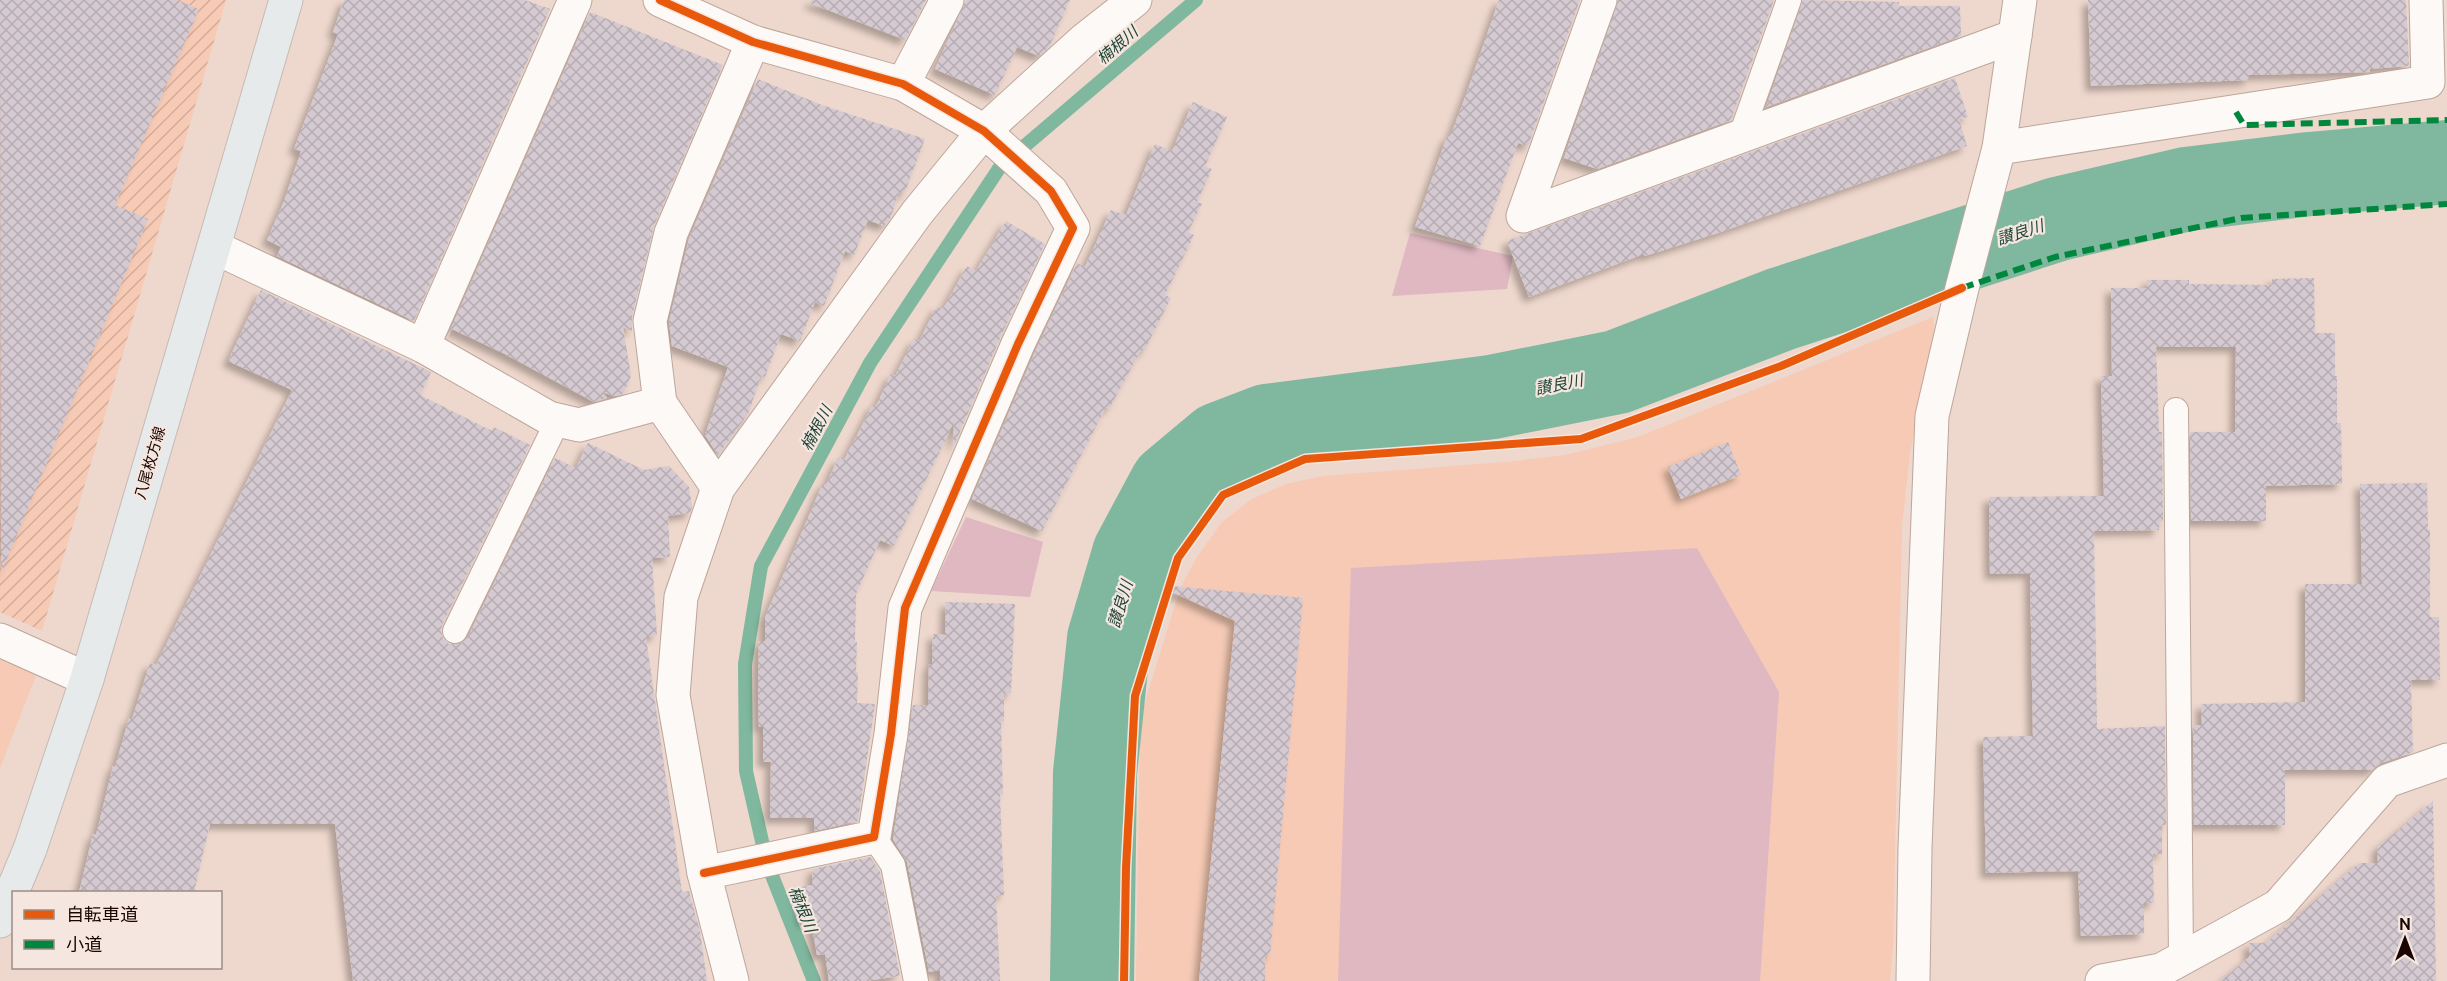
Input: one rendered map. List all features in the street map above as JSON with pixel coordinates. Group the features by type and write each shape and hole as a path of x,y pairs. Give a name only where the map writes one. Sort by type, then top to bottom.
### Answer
{"main road":[{"name":"八尾枚方線","path":"12,891 30,849 87,679 286,0"},
{"name":"八尾枚方線","path":"0,921 12,892"}],"street":[{"path":"423,346 575,0"},
{"path":"660,0 753,42 903,84 991,137 1051,191 1074,228 1018,344 905,608 891,734 874,837 704,873"},
{"path":"903,84 947,0"},
{"path":"732,981 704,873 673,695 681,597 718,488 916,213 1084,40 1135,0"},
{"path":"1600,0 1523,216 2014,36"},
{"path":"1913,981 1915,848 1932,416 1962,288 1999,148 2020,0"},
{"path":"1999,148 2428,82 2433,4"},
{"path":"718,488 660,404 650,321 671,233 753,42"},
{"path":"214,247 423,346 549,418 579,425 660,404"},
{"path":"0,640 87,679"},
{"path":"2102,981 2161,970 2278,906 2387,781 2447,760"}],"lane":[{"path":"1740,138 1789,0"},
{"path":"2176,410 2181,958"},
{"path":"455,631 558,420"},
{"path":"874,837 893,865 916,981"}],"shaded area":[{"path":"0,0 226,0 42,631 0,612"},
{"path":"1410,233 1513,256 1507,289 1392,296"},
{"path":"1933,317 1934,330 1910,453 1902,526 1893,945 1890,981 1136,981 1140,730 1143,708 1181,586 1197,557 1222,522 1252,499 1286,484 1323,476 1506,462 1565,455 1638,437"},
{"path":"966,517 1043,542 1030,597 931,591"},
{"path":"1697,548 1779,692 1760,981 1338,981 1351,568"},
{"path":"0,659 36,675 0,768"}],"building":[{"path":"0,0 177,0 199,9 115,205 148,219 1,573"},
{"path":"344,0 525,0 550,9 414,321 277,256 281,247 267,240 284,201 301,151 294,149 338,34 333,32"},
{"path":"811,0 926,0 905,40 810,3"},
{"path":"966,0 1070,0 1049,47 1039,56 1017,47 995,95 935,69"},
{"path":"1499,0 1580,0 1528,146 1518,143 1480,246 1415,227 1447,136 1450,137 1464,100"},
{"path":"1618,0 1774,0 1731,120 1597,169 1564,158"},
{"path":"1803,0 1899,2 1899,6 1960,6 1961,36 1766,107"},
{"path":"2088,0 2406,0 2409,66 2370,69 2370,72 2249,75 2249,80 2091,86"},
{"path":"590,12 723,65 654,226 632,317 632,331 623,327 631,376 623,394 614,396 602,392 607,398 594,402 503,353 452,329 447,338"},
{"path":"1955,78 1968,117 1959,119 1967,146 1718,233 1645,256 1644,254 1529,297 1507,241"},
{"path":"758,79 822,105 925,139 904,194 899,192 891,217 884,226 868,220 854,255 845,251 824,306 815,302 800,341 781,334 765,377 761,376 748,414 718,455 705,435 728,367 672,346 669,322 689,239"},
{"path":"1193,102 1227,117 1205,166 1212,169 1197,202 1202,204 1188,232 1194,235 1165,295 1171,298 1144,351 1141,350 1109,409 1106,407 1042,531 972,499 1035,352 1077,263 1085,267 1111,210 1126,215 1155,144 1172,151"},
{"path":"1006,221 1045,244 1001,336 953,448 954,422 894,546 880,540 856,594 857,703 875,704 858,821 814,831 814,818 770,818 771,762 763,762 763,727 759,727 758,695 759,641 765,641 765,617 823,483 826,485 838,458 844,460 873,404 876,406 891,374 895,376 914,339 919,341 937,306 943,309 967,266 976,271"},
{"path":"2314,278 2315,333 2335,333 2337,423 2341,423 2342,484 2266,486 2266,521 2191,521 2190,432 2235,432 2236,347 2156,347 2159,432 2162,432 2163,521 2159,521 2159,530 2094,531 2097,729 2165,726 2166,825 2162,825 2162,854 2153,854 2154,903 2144,903 2144,934 2081,936 2078,871 1986,873 1983,737 2033,736 2030,573 1990,574 1989,497 2104,496 2101,376 2112,376 2111,288 2147,288 2147,280 2189,280 2189,284 2272,285 2272,279"},
{"path":"261,290 431,372 420,395 492,431 494,427 530,445 442,625 443,638 449,644 462,643 468,637 555,458 576,468 588,443 644,470 669,466 689,487 692,507 690,513 668,516 670,557 652,558 657,635 646,637 682,892 689,891 700,931 707,981 353,981 335,824 210,824 194,891 79,891 113,766 115,767 129,718 132,719 150,663 156,665 292,390 228,361"},
{"path":"1728,442 1741,475 1681,499 1668,467"},
{"path":"2427,483 2428,530 2430,530 2430,617 2439,617 2440,680 2411,680 2413,752 2381,763 2372,770 2285,770 2285,825 2194,825 2193,725 2202,725 2201,704 2305,702 2305,584 2362,584 2360,484"},
{"path":"1172,586 1303,598 1270,955 1265,955 1265,981 1199,981 1235,621 1170,591"},
{"path":"946,602 1015,604 1011,693 1004,693 1004,722 1001,722 1003,795 1000,795 1004,895 996,896 1000,981 940,981 940,970 929,972 907,862 893,839 913,705 928,705 929,664 932,664 933,634 945,635"},
{"path":"2433,801 2436,981 2221,981 2249,957 2249,943 2266,943 2359,863 2378,863 2377,848"},
{"path":"870,857 880,871 900,976 865,981 829,981 825,954 817,955 811,921 803,922 797,888 812,885 813,869"}],"waterway":[{"name":"楠根川","path":"814,981 767,863 746,771 745,664 761,566 870,363 1000,167 1196,0"},
{"name":"讃良川","path":"1092,981 1095,773 1109,639 1134,554 1171,485 1220,444 1267,426 1492,397 1617,372 1781,309 2058,219 2187,189 2309,174 2447,162"}],"marked path":[{"path":"2236,112 2244,125 2447,120"},
{"path":"1962,288 2055,257 2241,218 2447,204"}],"cycle path":[{"path":"660,0 753,42 903,84 984,131 1051,191 1073,228 1018,344 905,608 891,734 874,837 704,873"},
{"path":"1124,981 1126,868 1135,696 1178,558 1223,495 1305,459 1581,439 1781,366 1962,288"}]}
